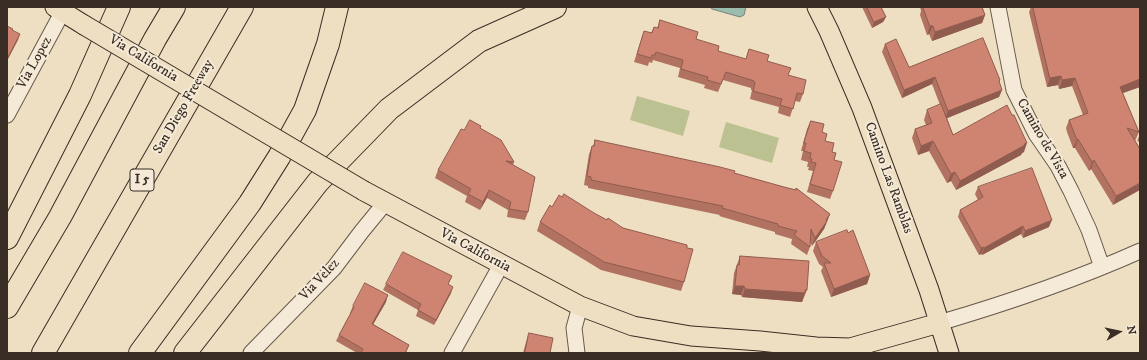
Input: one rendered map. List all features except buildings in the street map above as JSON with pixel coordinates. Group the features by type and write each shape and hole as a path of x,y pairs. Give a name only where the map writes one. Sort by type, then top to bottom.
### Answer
{"highway":[{"path":"7,238 80,95 119,7"},
{"path":"7,307 60,217 155,39 174,7"},
{"name":"San Diego Freeway","path":"42,353 242,7"},
{"path":"140,353 250,203 279,157 305,110 328,44 337,7"},
{"path":"185,353 318,182 389,109 479,42 556,7"}],"main road":[{"name":"Camino Las Ramblas","path":"817,7 862,108 926,283 949,353"},
{"name":"Via California","path":"59,9 385,203 580,306 633,326 691,336 760,340 816,347 850,348 939,323"}],"street":[{"name":"Camino de Vista","path":"998,7 1014,90 1036,134 1058,166 1071,191 1102,267"},
{"name":"Via Lopez","path":"7,115 59,9"},
{"name":"Via Velez","path":"251,353 334,268 385,203"},
{"path":"939,323 1045,288 1140,251"},
{"path":"452,353 501,264"},
{"path":"577,353 574,328 580,306"}],"green space":[{"path":"637,96 690,111 683,136 630,120"},
{"path":"726,122 779,138 772,163 719,147"}],"shaded area":[{"path":"711,7 746,7 744,15 740,17 712,9"}]}
